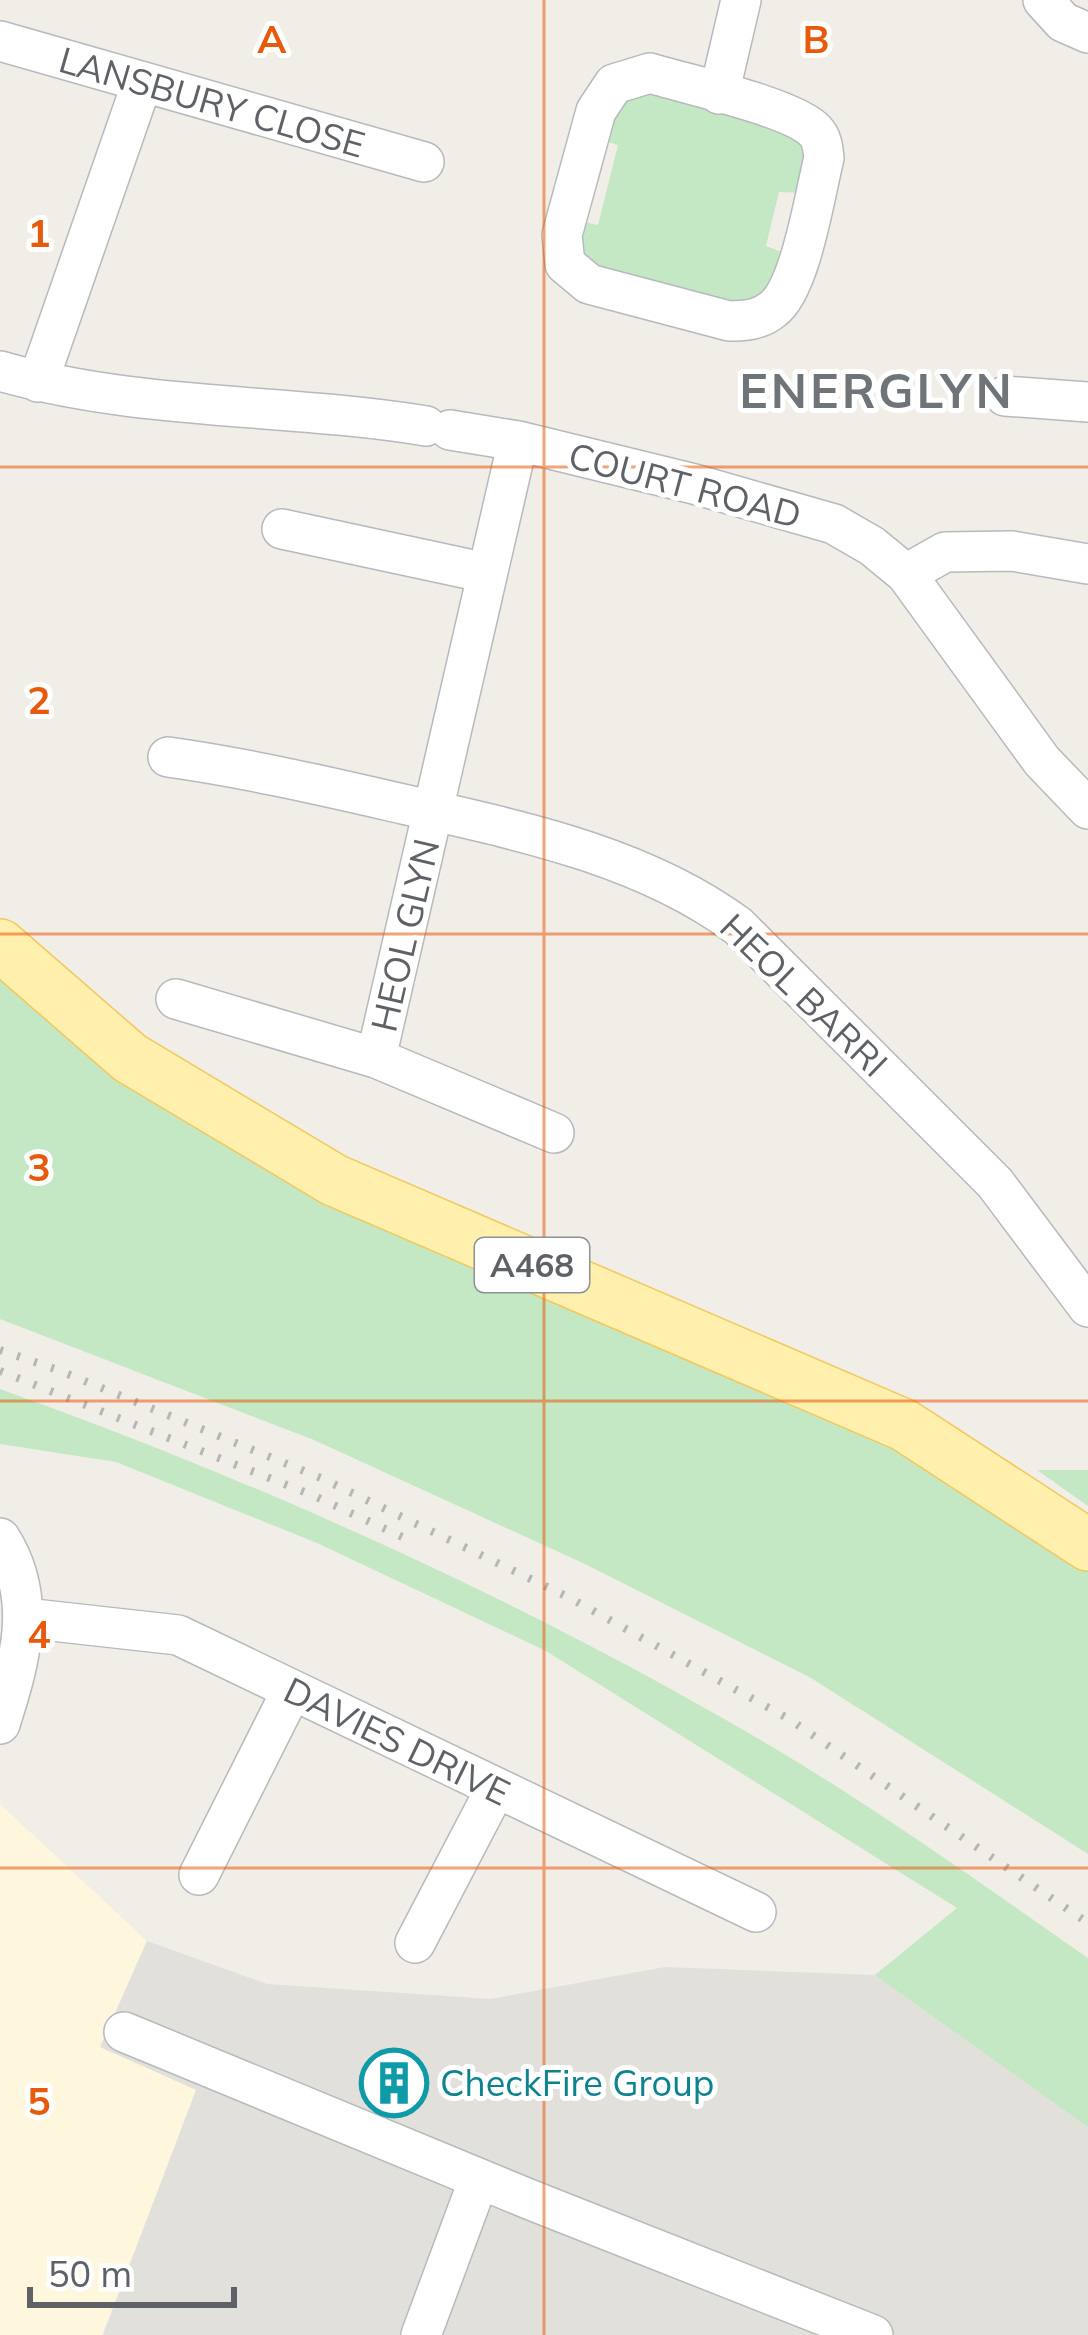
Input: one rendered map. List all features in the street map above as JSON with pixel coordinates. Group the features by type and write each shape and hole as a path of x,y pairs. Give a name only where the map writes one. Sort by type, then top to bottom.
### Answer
{"main road":[{"name":"A468","path":"0,945 130,1058 334,1180 904,1425 1088,1545"}],"street":[{"path":"719,94 741,0"},
{"path":"1043,0 1064,22 1088,33"},
{"name":"LANSBURY CLOSE","path":"0,41 424,162"},
{"path":"650,73 719,94 804,122 823,144 824,158 801,250 782,301 749,321 728,321 590,284 576,275 565,264 562,236 596,111 614,84 650,73"},
{"path":"38,382 142,83"},
{"name":"COURT ROAD","path":"0,371 38,382 242,410 438,428 518,441 834,524 872,546 906,574 1042,760 1088,809"},
{"path":"1006,395 1088,402"},
{"path":"434,811 518,441"},
{"path":"283,529 487,573"},
{"path":"906,574 945,552 1012,551 1088,564"},
{"name":"HEOL BARRI","path":"168,758 244,767 476,820 645,872 706,902 738,926 995,1183 1088,1307"},
{"name":"HEOL GLYN","path":"376,1058 434,811"},
{"name":"HEOL GLYN","path":"176,999 376,1058 554,1133"},
{"path":"0,1538 22,1587 25,1618 3,1707"},
{"name":"DAVIES DRIVE","path":"25,1618 178,1635 756,1912"},
{"path":"199,1875 292,1690"},
{"path":"416,1943 496,1789"},
{"path":"124,2032 873,2335"},
{"path":"422,2335 479,2179"}],"shaded area":[{"path":"0,1804 147,1941 100,2047 197,2089 102,2335 0,2335"},
{"path":"958,1909 1088,1989 1088,2335 103,2335 196,2090 100,2047 147,1941 267,1984 491,1999 665,1967 875,1975"}],"green space":[{"path":"633,86 808,137 803,193 779,192 766,246 790,255 779,289 732,312 578,260 576,220 598,225 618,145 598,139"},
{"path":"0,975 74,1034 937,1464 1079,1563 1088,1571 1088,1854 811,1678 587,1565 314,1440 0,1319"},
{"path":"0,1389 296,1506 489,1595 769,1745 930,1848 1088,1958 1088,2127 875,1975 957,1908 546,1651 317,1543 116,1462 0,1444"},
{"path":"1037,1470 1088,1470 1088,1506"}],"railway":[{"path":"0,1350 321,1478 568,1597 789,1719 1088,1923"},
{"path":"0,1371 312,1495 411,1541"}],"place":[{"name":"CheckFire Group","path":"394,2083"}],"district":[{"name":"ENERGLYN","path":"877,391"}]}
